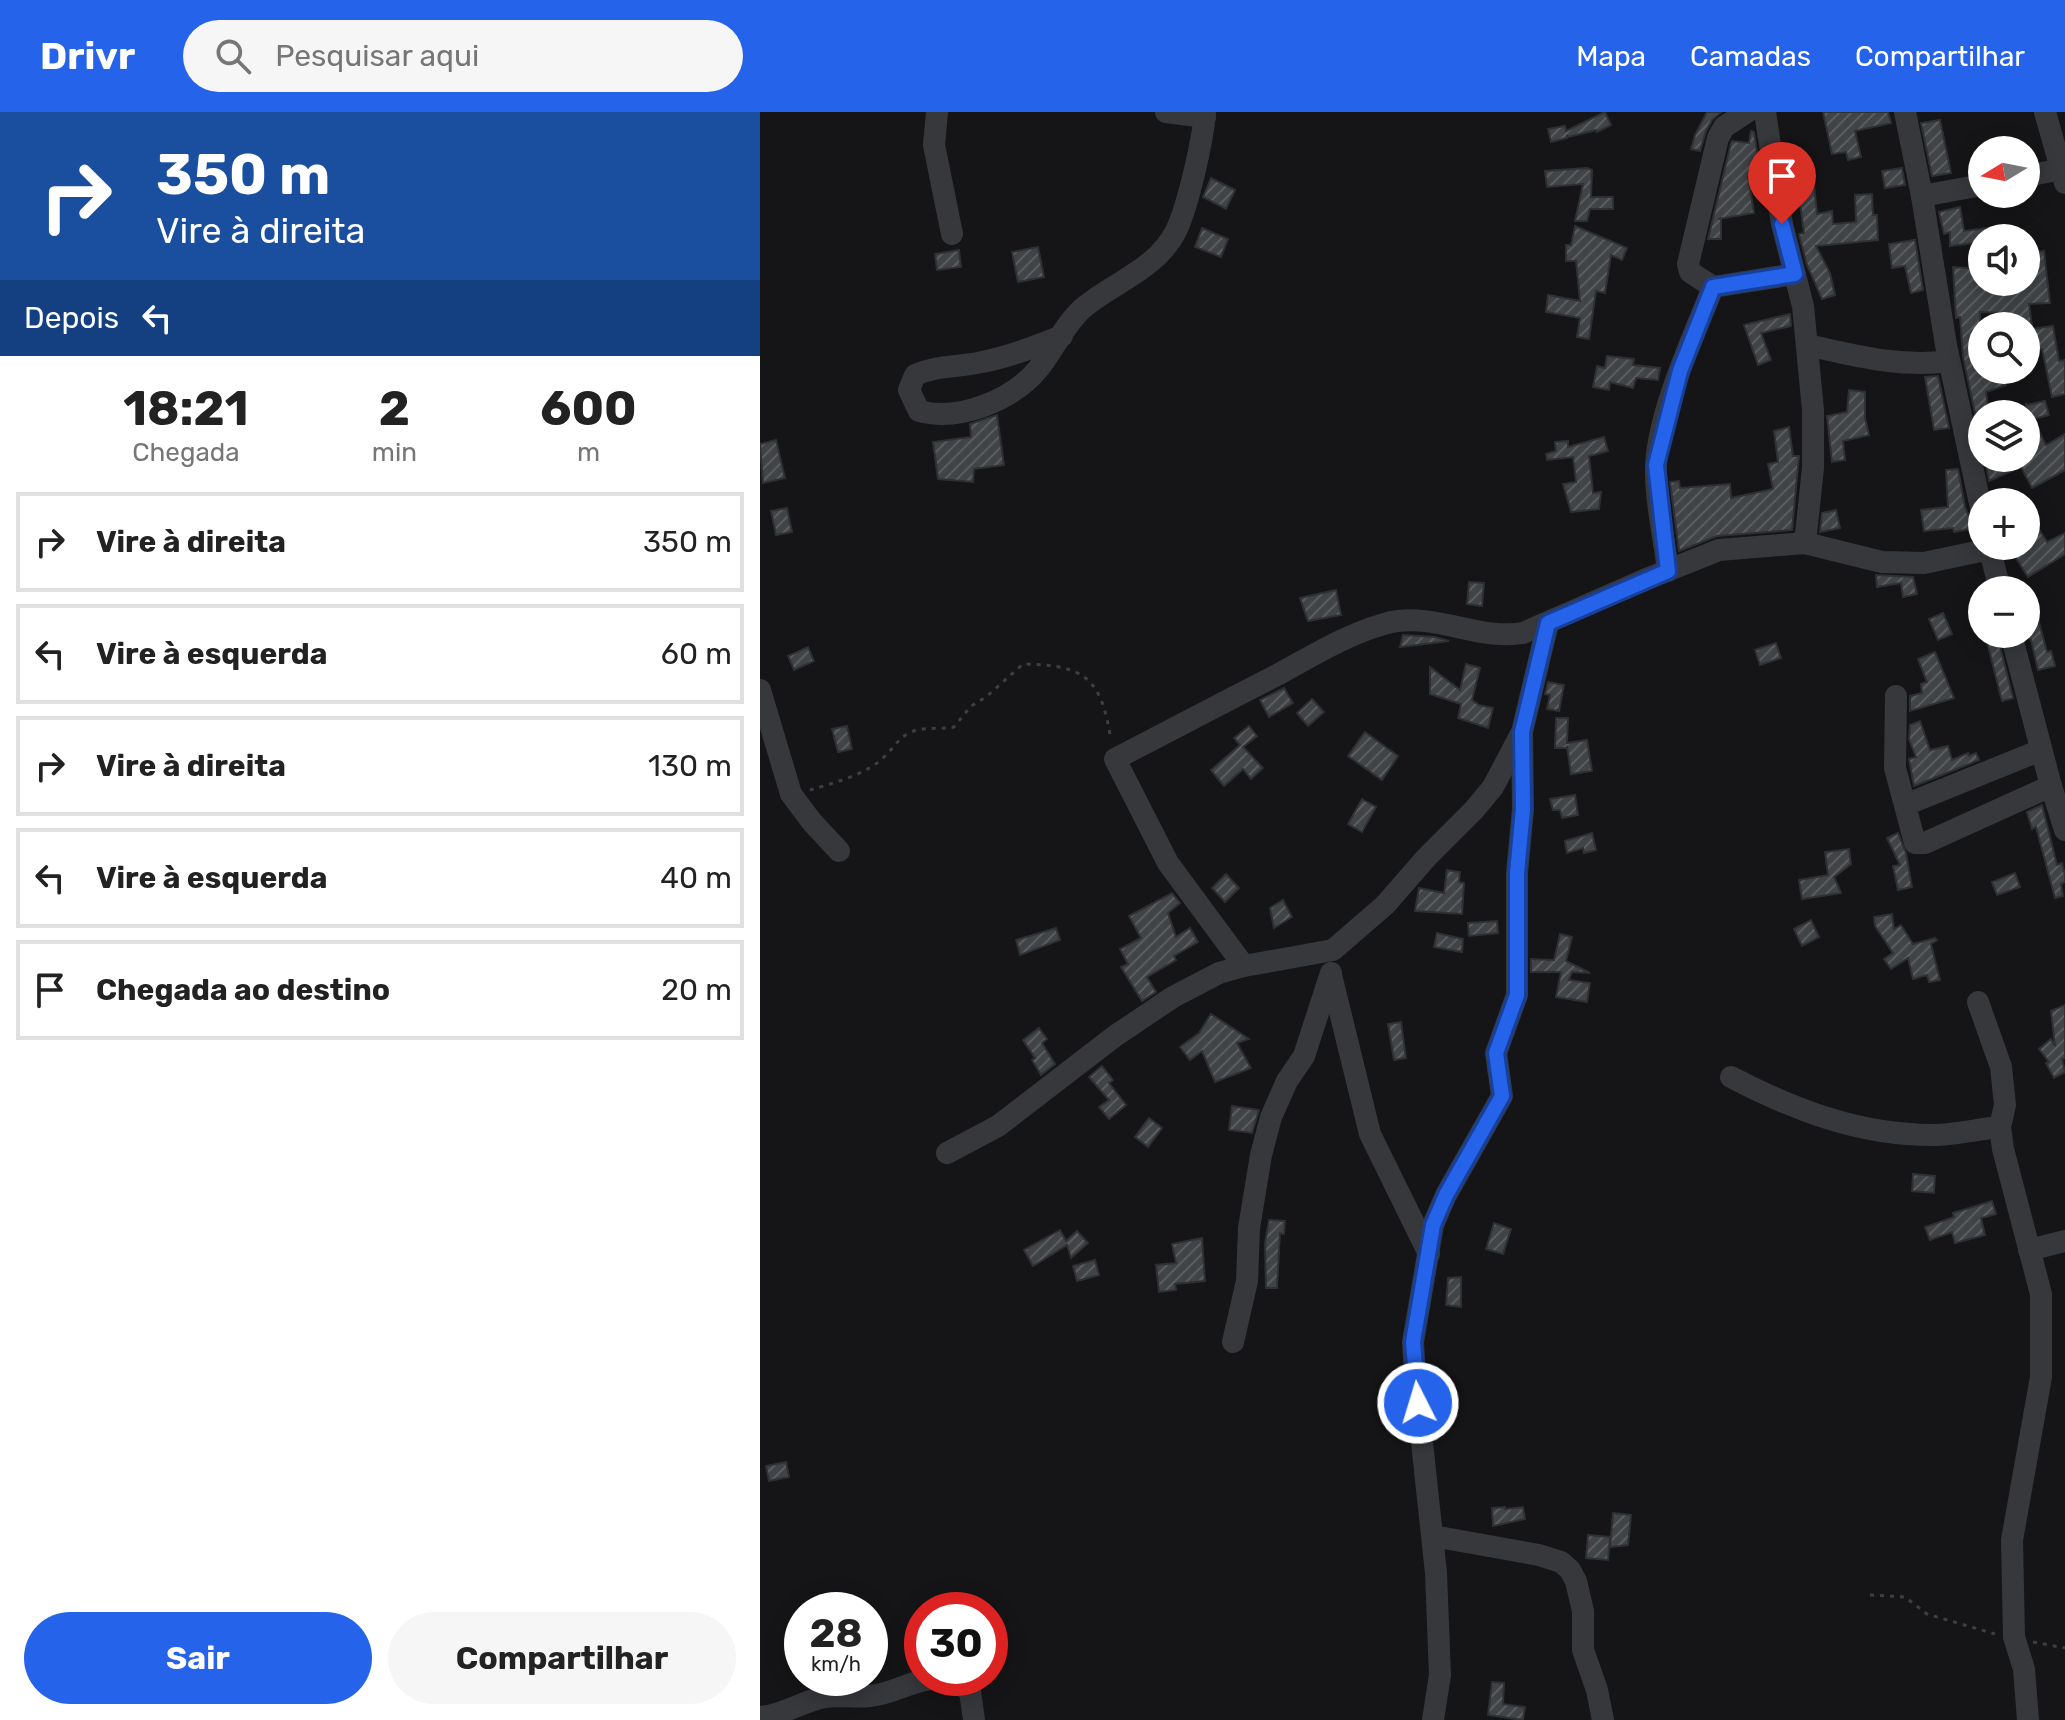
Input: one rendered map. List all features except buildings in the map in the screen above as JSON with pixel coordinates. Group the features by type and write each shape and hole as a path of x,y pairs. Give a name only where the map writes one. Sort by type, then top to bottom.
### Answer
{"street":[{"path":"937,112 934,145 952,234"},
{"path":"1062,336 1001,358 976,364 930,368 915,375 909,390 919,411 936,416 983,405 1020,387 1038,369 1081,310 1156,258 1176,231 1185,207 1205,115 1166,112"},
{"path":"1747,112 1724,127 1718,138 1688,256 1690,272 1713,287 1795,274"},
{"path":"1765,112 1782,224 1803,306 1807,345 1813,410 1813,468 1805,543"},
{"path":"1905,112 1949,361 1977,488"},
{"path":"2040,176 2063,176 2060,143 2045,112"},
{"path":"1922,196 1968,188"},
{"path":"1668,571 1656,465 1680,371 1713,287"},
{"path":"1807,345 1894,363 1949,361"},
{"path":"1244,966 1168,863 1115,759 1320,652 1384,624 1415,619 1502,637 1523,633 1719,550 1805,543 1882,562 1924,563 1968,553"},
{"path":"1433,1720 1440,1675 1433,1536 1413,1342 1433,1225 1446,1195 1502,1096 1496,1053 1517,995 1517,873 1523,809 1522,732 1548,623"},
{"path":"2015,648 2065,830"},
{"path":"760,690 791,794 839,851"},
{"path":"1896,696 1895,768 1915,843 1920,845 2051,786"},
{"path":"947,1153 998,1126 1115,1036 1173,997 1219,973 1333,950 1385,905 1474,810 1493,787 1522,732"},
{"path":"1905,805 2041,750"},
{"path":"1233,1342 1247,1281 1249,1228 1268,1130 1287,1081 1304,1056 1331,973 1333,950"},
{"path":"1331,973 1370,1134 1430,1255"},
{"path":"1978,1002 2001,1067 2005,1105 2000,1127 2010,1184 2041,1294 2041,1377 2012,1540 2014,1637 2024,1669 2028,1720"},
{"path":"1731,1077 1773,1099 1820,1118 1872,1129 1933,1135 2000,1127"},
{"path":"2029,1250 2065,1241"},
{"path":"1433,1536 1539,1555 1561,1562 1570,1570 1583,1611 1583,1650 1597,1690 1603,1720"},
{"path":"760,1717 821,1697 872,1696 920,1679 932,1678 949,1681 970,1691 974,1720"}],"path":[{"path":"791,794 812,790 871,766 884,757 896,741 913,731 954,727 971,706 986,697 1023,664 1069,671 1092,681 1105,706 1115,759"},
{"path":"1870,1595 1905,1597 1927,1614 1988,1633 2065,1648"}],"route":[{"path":"1418,1403 1413,1342 1433,1225 1446,1195 1502,1096 1496,1053 1517,995 1517,873 1523,809 1522,732 1548,623 1668,571 1656,465 1680,371 1713,287 1795,274 1782,224"}]}
